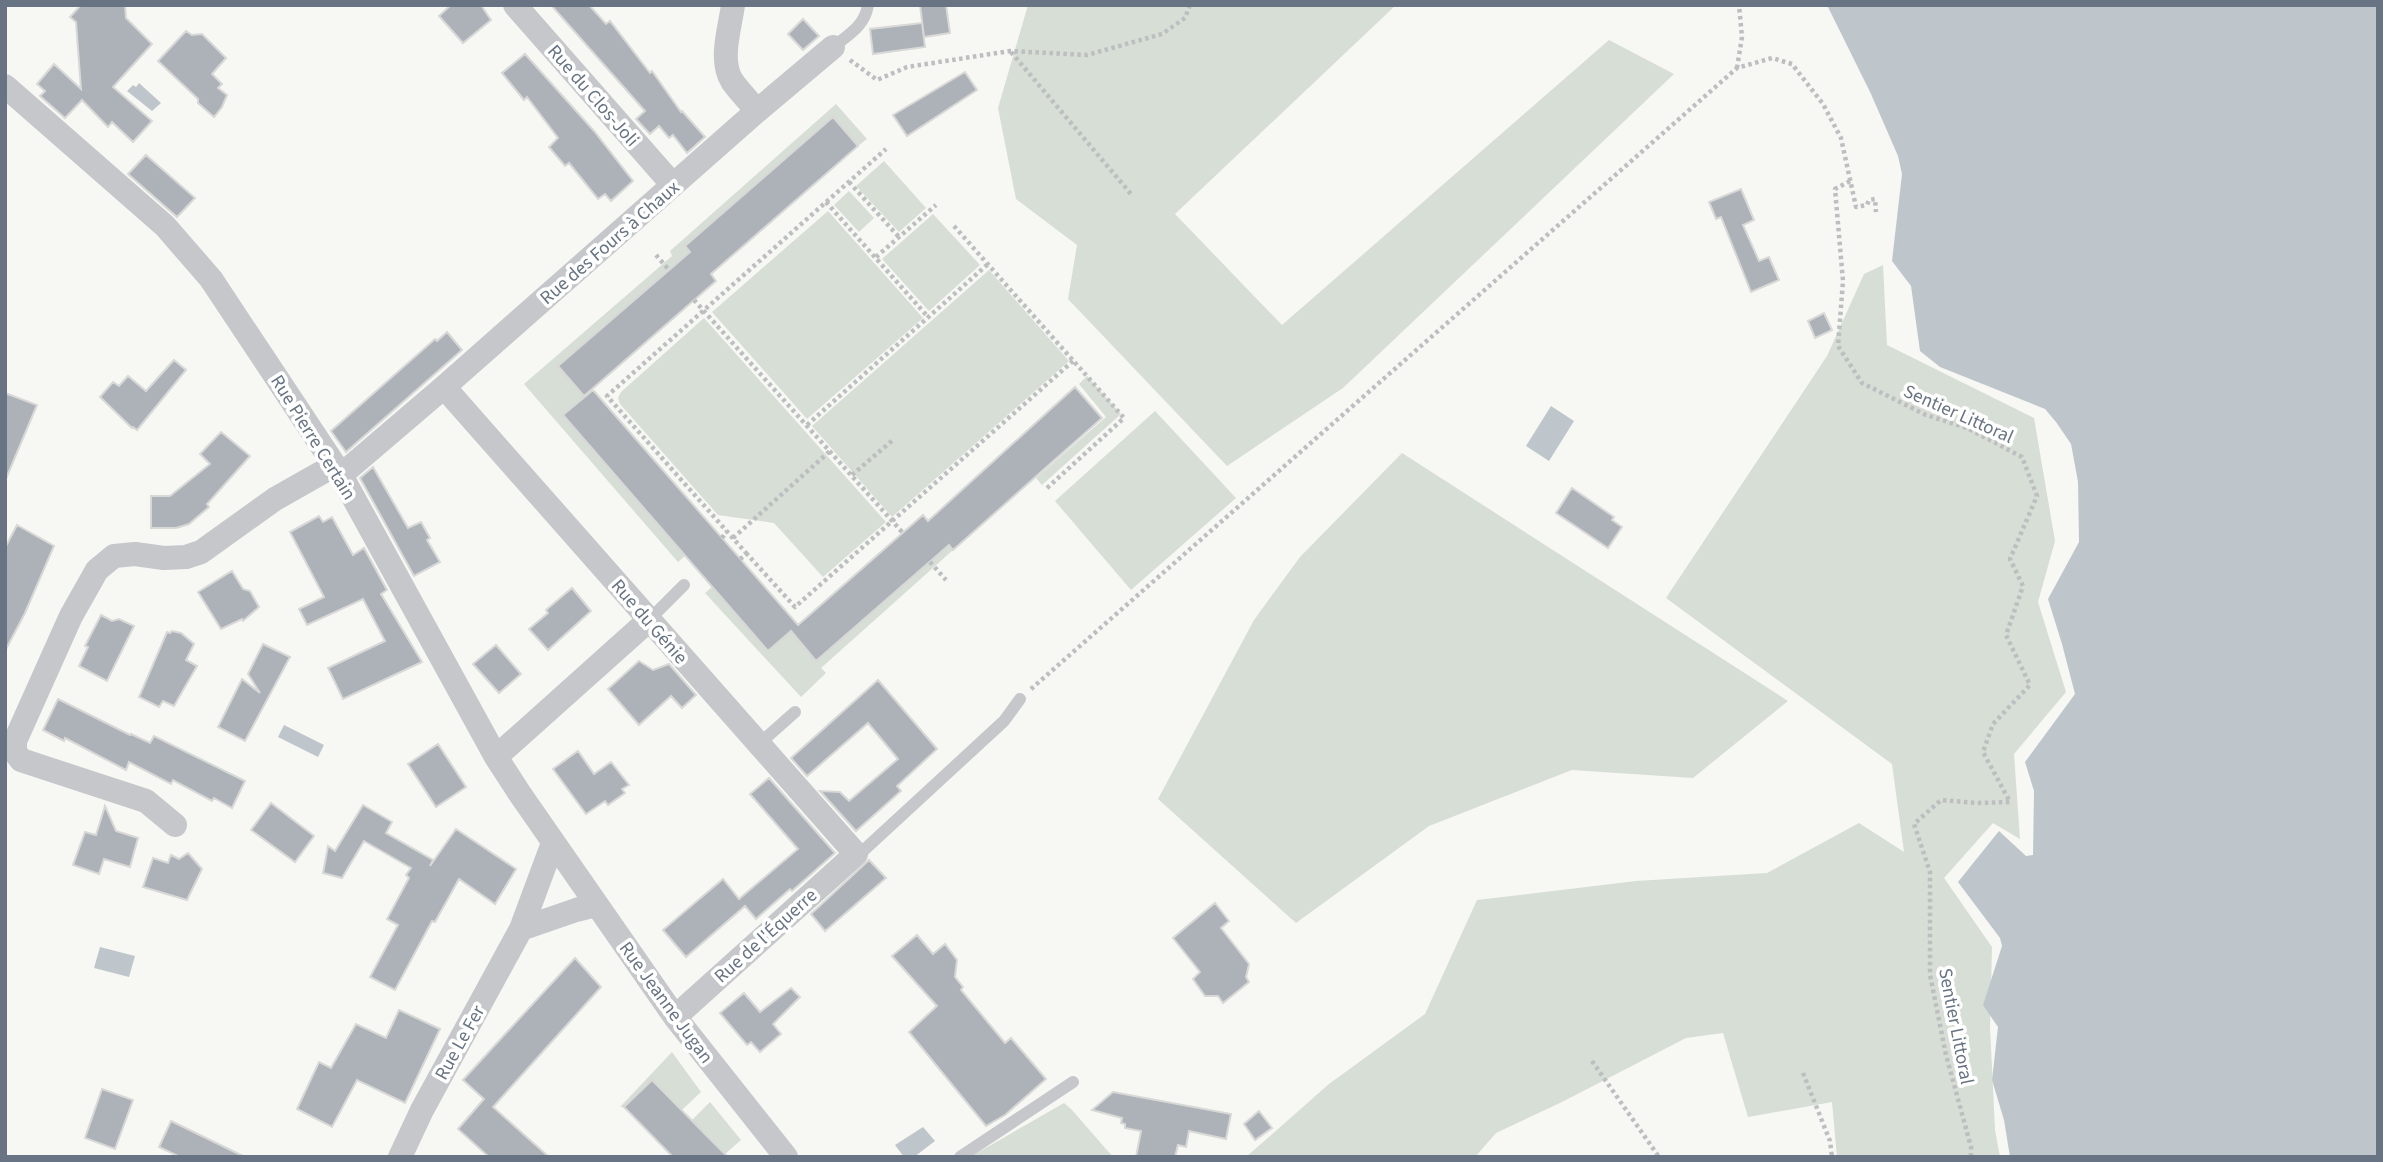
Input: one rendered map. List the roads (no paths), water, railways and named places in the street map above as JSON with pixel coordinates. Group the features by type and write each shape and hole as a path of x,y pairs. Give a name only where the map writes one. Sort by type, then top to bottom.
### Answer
{"street":[{"name":"Rue du Clos-Joli","path":"515,5 673,185"},
{"path":"733,5 727,67 732,80 757,111"},
{"name":"Rue des Fours à Chaux","path":"176,825 146,802 21,760 15,752 15,741 71,616 97,570 114,556 135,554 164,558 186,557 201,552 275,499 338,470 444,387 832,47"},
{"name":"Rue Pierre Certain","path":"5,86 165,226 211,279 338,470 496,757 553,843"},
{"name":"Rue du Génie","path":"444,387 856,854"},
{"path":"496,757 649,620"},
{"name":"Rue Jeanne Jugan","path":"553,843 675,1017 786,1157"},
{"name":"Rue Le Fer","path":"400,1157 422,1110 521,929 553,843"},
{"name":"Rue de l'Équerre","path":"675,1017 856,854"},
{"path":"521,929 576,909 596,905"}],"lane":[{"name":"Rue des Fours à Chaux","path":"832,47 859,27 867,14 868,5"},
{"path":"649,620 684,585"},
{"path":"856,854 864,850 1004,721 1020,699"},
{"path":"759,744 796,712"},
{"path":"960,1157 1073,1082"}]}
